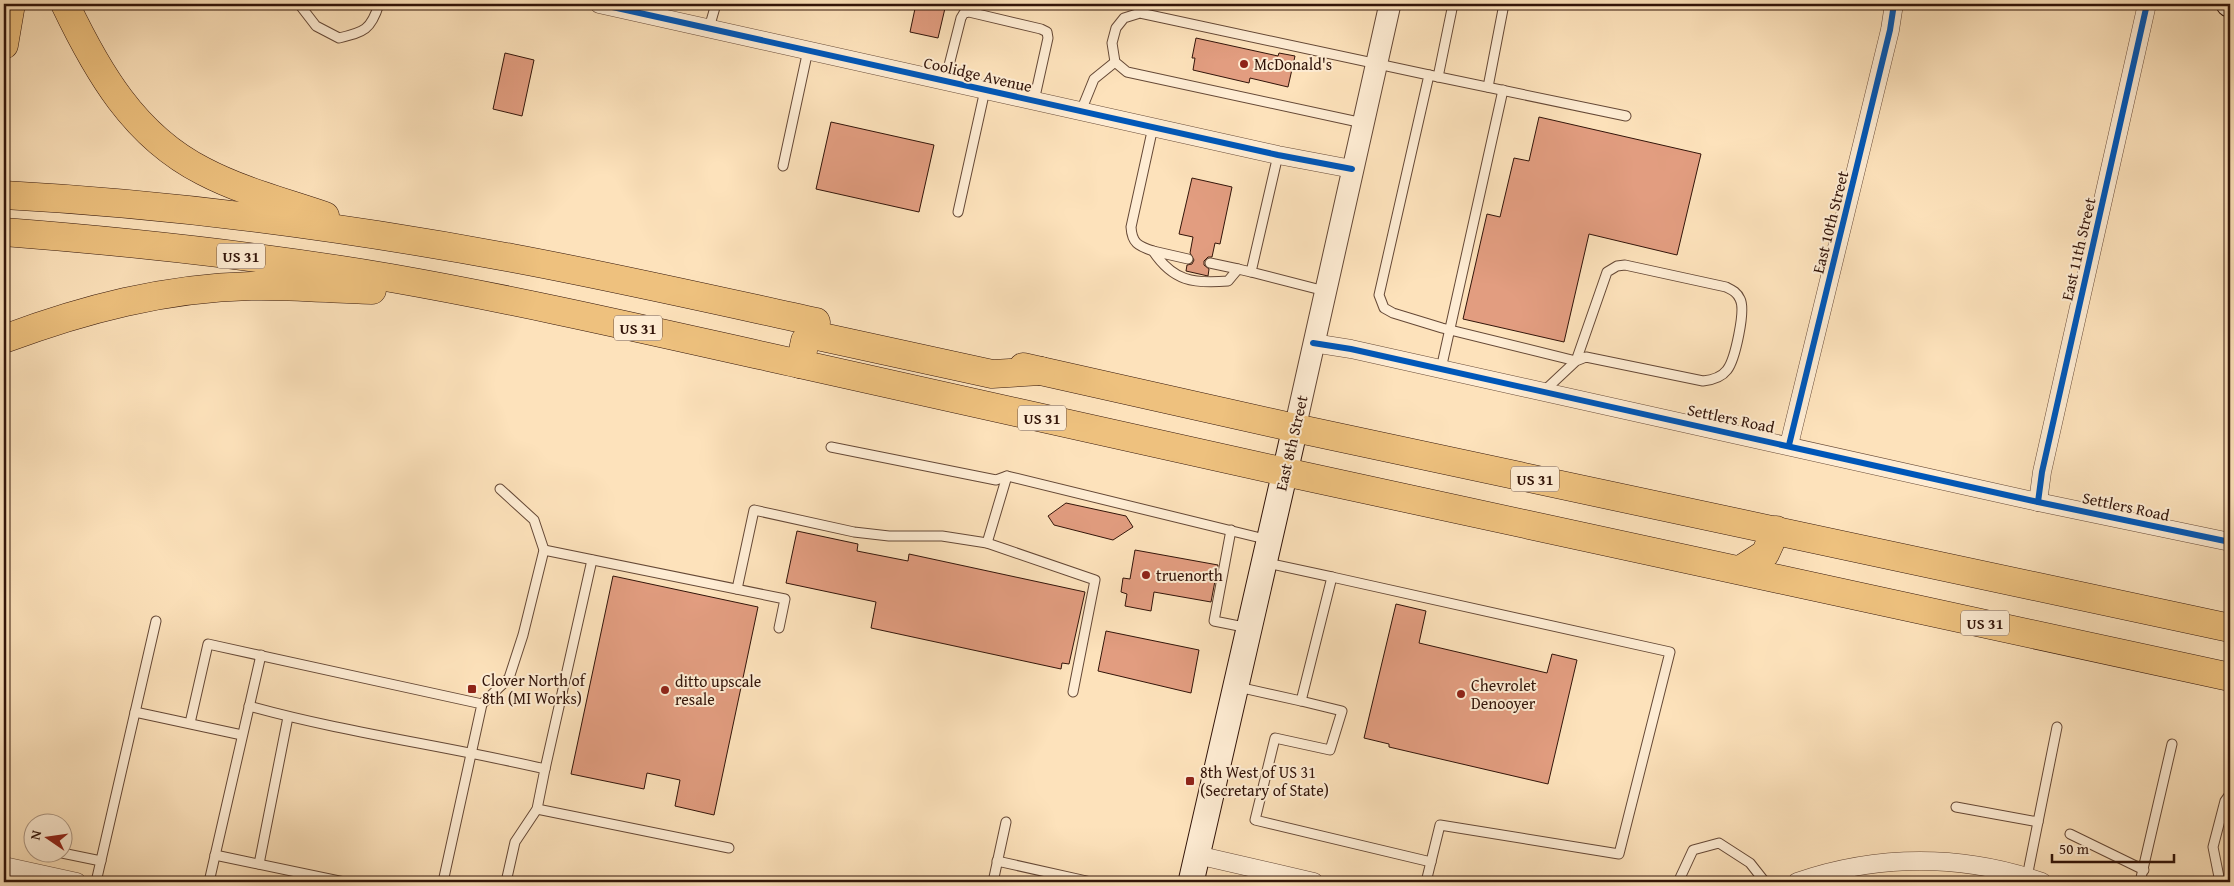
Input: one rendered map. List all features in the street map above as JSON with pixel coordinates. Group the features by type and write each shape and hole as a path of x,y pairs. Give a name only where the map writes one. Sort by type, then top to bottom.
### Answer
{"highway":[{"path":"4,45 11,4"},
{"path":"65,4 96,66 120,101 152,136 178,157 226,182 390,238"},
{"name":"US 31","path":"4,195 178,210 390,238 578,271 1295,428 2230,628"},
{"name":"US 31","path":"4,232 120,242 253,257 476,294 2230,677"},
{"path":"4,339 61,318 105,305 190,290 252,286 476,294"},
{"path":"800,364 805,341 813,335 992,374 1041,371"},
{"path":"1740,570 1765,554 1776,530"}],"main road":[{"name":"East 8th Street","path":"1191,882 1295,428"}],"street":[{"name":"Coolidge Avenue","path":"599,4 1278,155 1352,169"},
{"name":"East 8th Street","path":"1295,428 1390,4"},
{"name":"East 10th Street","path":"1789,445 1890,30 1894,4"},
{"name":"East 11th Street","path":"2038,502 2042,472 2147,4"},
{"name":"Settlers Road","path":"1313,343 1351,349 1789,445 2038,502 2230,542"},
{"path":"1197,856 1314,882"},
{"path":"1801,882 1857,866 1909,860 1964,862 2000,876 2035,880"},
{"path":"4,866 77,882"}],"lane":[{"path":"299,4 316,26 338,38 362,32 374,20 379,4"},
{"path":"709,28 716,4"},
{"path":"1453,4 1433,76 1379,295 1384,308 1393,313 1450,330 1576,361"},
{"path":"1488,87 1504,4"},
{"path":"1363,123 1127,72 1115,62 1112,43 1116,28 1124,18 1139,8 1376,66 1626,116"},
{"path":"945,81 961,18 964,13 969,12 1047,32 1048,38 1034,101"},
{"path":"783,166 808,50"},
{"path":"1081,111 1094,79 1115,62"},
{"path":"958,212 985,90"},
{"path":"1441,369 1503,90"},
{"path":"1154,127 1131,227 1132,238 1138,246 1188,259"},
{"path":"1251,272 1278,155"},
{"path":"1153,251 1163,266 1173,274 1188,279 1211,283 1228,281 1238,270"},
{"path":"1210,264 1251,272 1325,291"},
{"path":"1544,391 1576,361 1586,357 1703,380 1712,380 1727,371 1733,360 1743,310 1742,300 1736,292 1726,287 1625,266 1617,266 1607,272 1576,361"},
{"path":"831,447 996,480 1007,476 1231,530 1267,551 1332,578 1670,652 1619,854 1440,825 1426,882"},
{"path":"987,543 1007,476"},
{"path":"443,882 482,704 509,678 523,635 544,550 534,520 500,489"},
{"path":"737,589 754,510 854,532 889,536 942,536 987,543 1095,580 1073,692"},
{"path":"1231,530 1214,621 1249,628"},
{"path":"544,550 785,598 779,628"},
{"path":"506,882 515,842 537,809 592,560"},
{"path":"1301,701 1332,578"},
{"path":"96,882 156,621"},
{"path":"190,724 208,644 482,704"},
{"path":"209,882 261,655"},
{"path":"1235,687 1342,711 1330,750 1275,738 1255,820 1431,862"},
{"path":"249,706 288,717 470,752 545,769"},
{"path":"135,712 242,735"},
{"path":"259,864 288,717"},
{"path":"2035,880 2038,822 2057,727"},
{"path":"2140,882 2172,744"},
{"path":"2220,882 2213,848 2225,801 2230,794"},
{"path":"1956,807 2038,822"},
{"path":"537,809 730,848"},
{"path":"993,882 1006,822"},
{"path":"2070,834 2144,870"},
{"path":"1682,882 1680,878 1693,850 1719,843 1750,863 1765,882"},
{"path":"72,855 101,860"},
{"path":"215,855 344,882"},
{"path":"998,861 1091,882"}],"building":[{"path":"916,4 946,4 938,38 910,32"},
{"name":"McDonald's","path":"1196,38 1278,56 1279,53 1295,56 1288,87 1250,78 1249,83 1193,70 1195,58 1192,58"},
{"path":"505,53 534,60 522,116 493,109"},
{"path":"1539,117 1701,154 1677,255 1589,234 1564,342 1463,319 1487,214 1500,217 1514,158 1529,161"},
{"path":"831,122 934,145 919,212 816,189"},
{"path":"1192,178 1232,187 1220,244 1215,243 1212,257 1208,257 1204,261 1204,265 1209,269 1208,276 1186,271 1187,265 1192,264 1194,260 1190,253 1193,237 1179,234"},
{"path":"1066,503 1126,516 1133,527 1113,540 1054,525 1048,516"},
{"path":"797,531 858,544 857,551 908,561 909,554 1085,592 1069,664 1062,663 1061,669 871,628 876,602 786,583"},
{"path":"1135,550 1218,565 1211,602 1154,592 1151,611 1125,606 1127,594 1121,592 1123,578 1130,579"},
{"name":"ditto upscale resale","path":"613,576 758,607 714,815 675,806 680,780 647,773 644,789 571,774"},
{"path":"1396,604 1426,611 1419,643 1547,673 1552,654 1577,660 1548,784 1389,747 1389,744 1364,738"},
{"path":"1106,631 1199,650 1191,693 1098,671"}],"cycle path":[{"path":"599,4 1278,155 1352,169"},
{"path":"1789,445 1890,30 1894,4"},
{"path":"2038,502 2042,472 2147,4"},
{"path":"1313,343 1351,349 2038,502 2230,542"}],"place":[{"name":"McDonald's","path":"1244,64"},
{"name":"truenorth","path":"1146,575"},
{"name":"Clover North of 8th (MI Works)","path":"472,689"},
{"name":"ditto upscale resale","path":"665,690"},
{"name":"Chevrolet Denooyer","path":"1461,694"},
{"name":"8th West of US 31 (Secretary of State)","path":"1190,781"}]}
